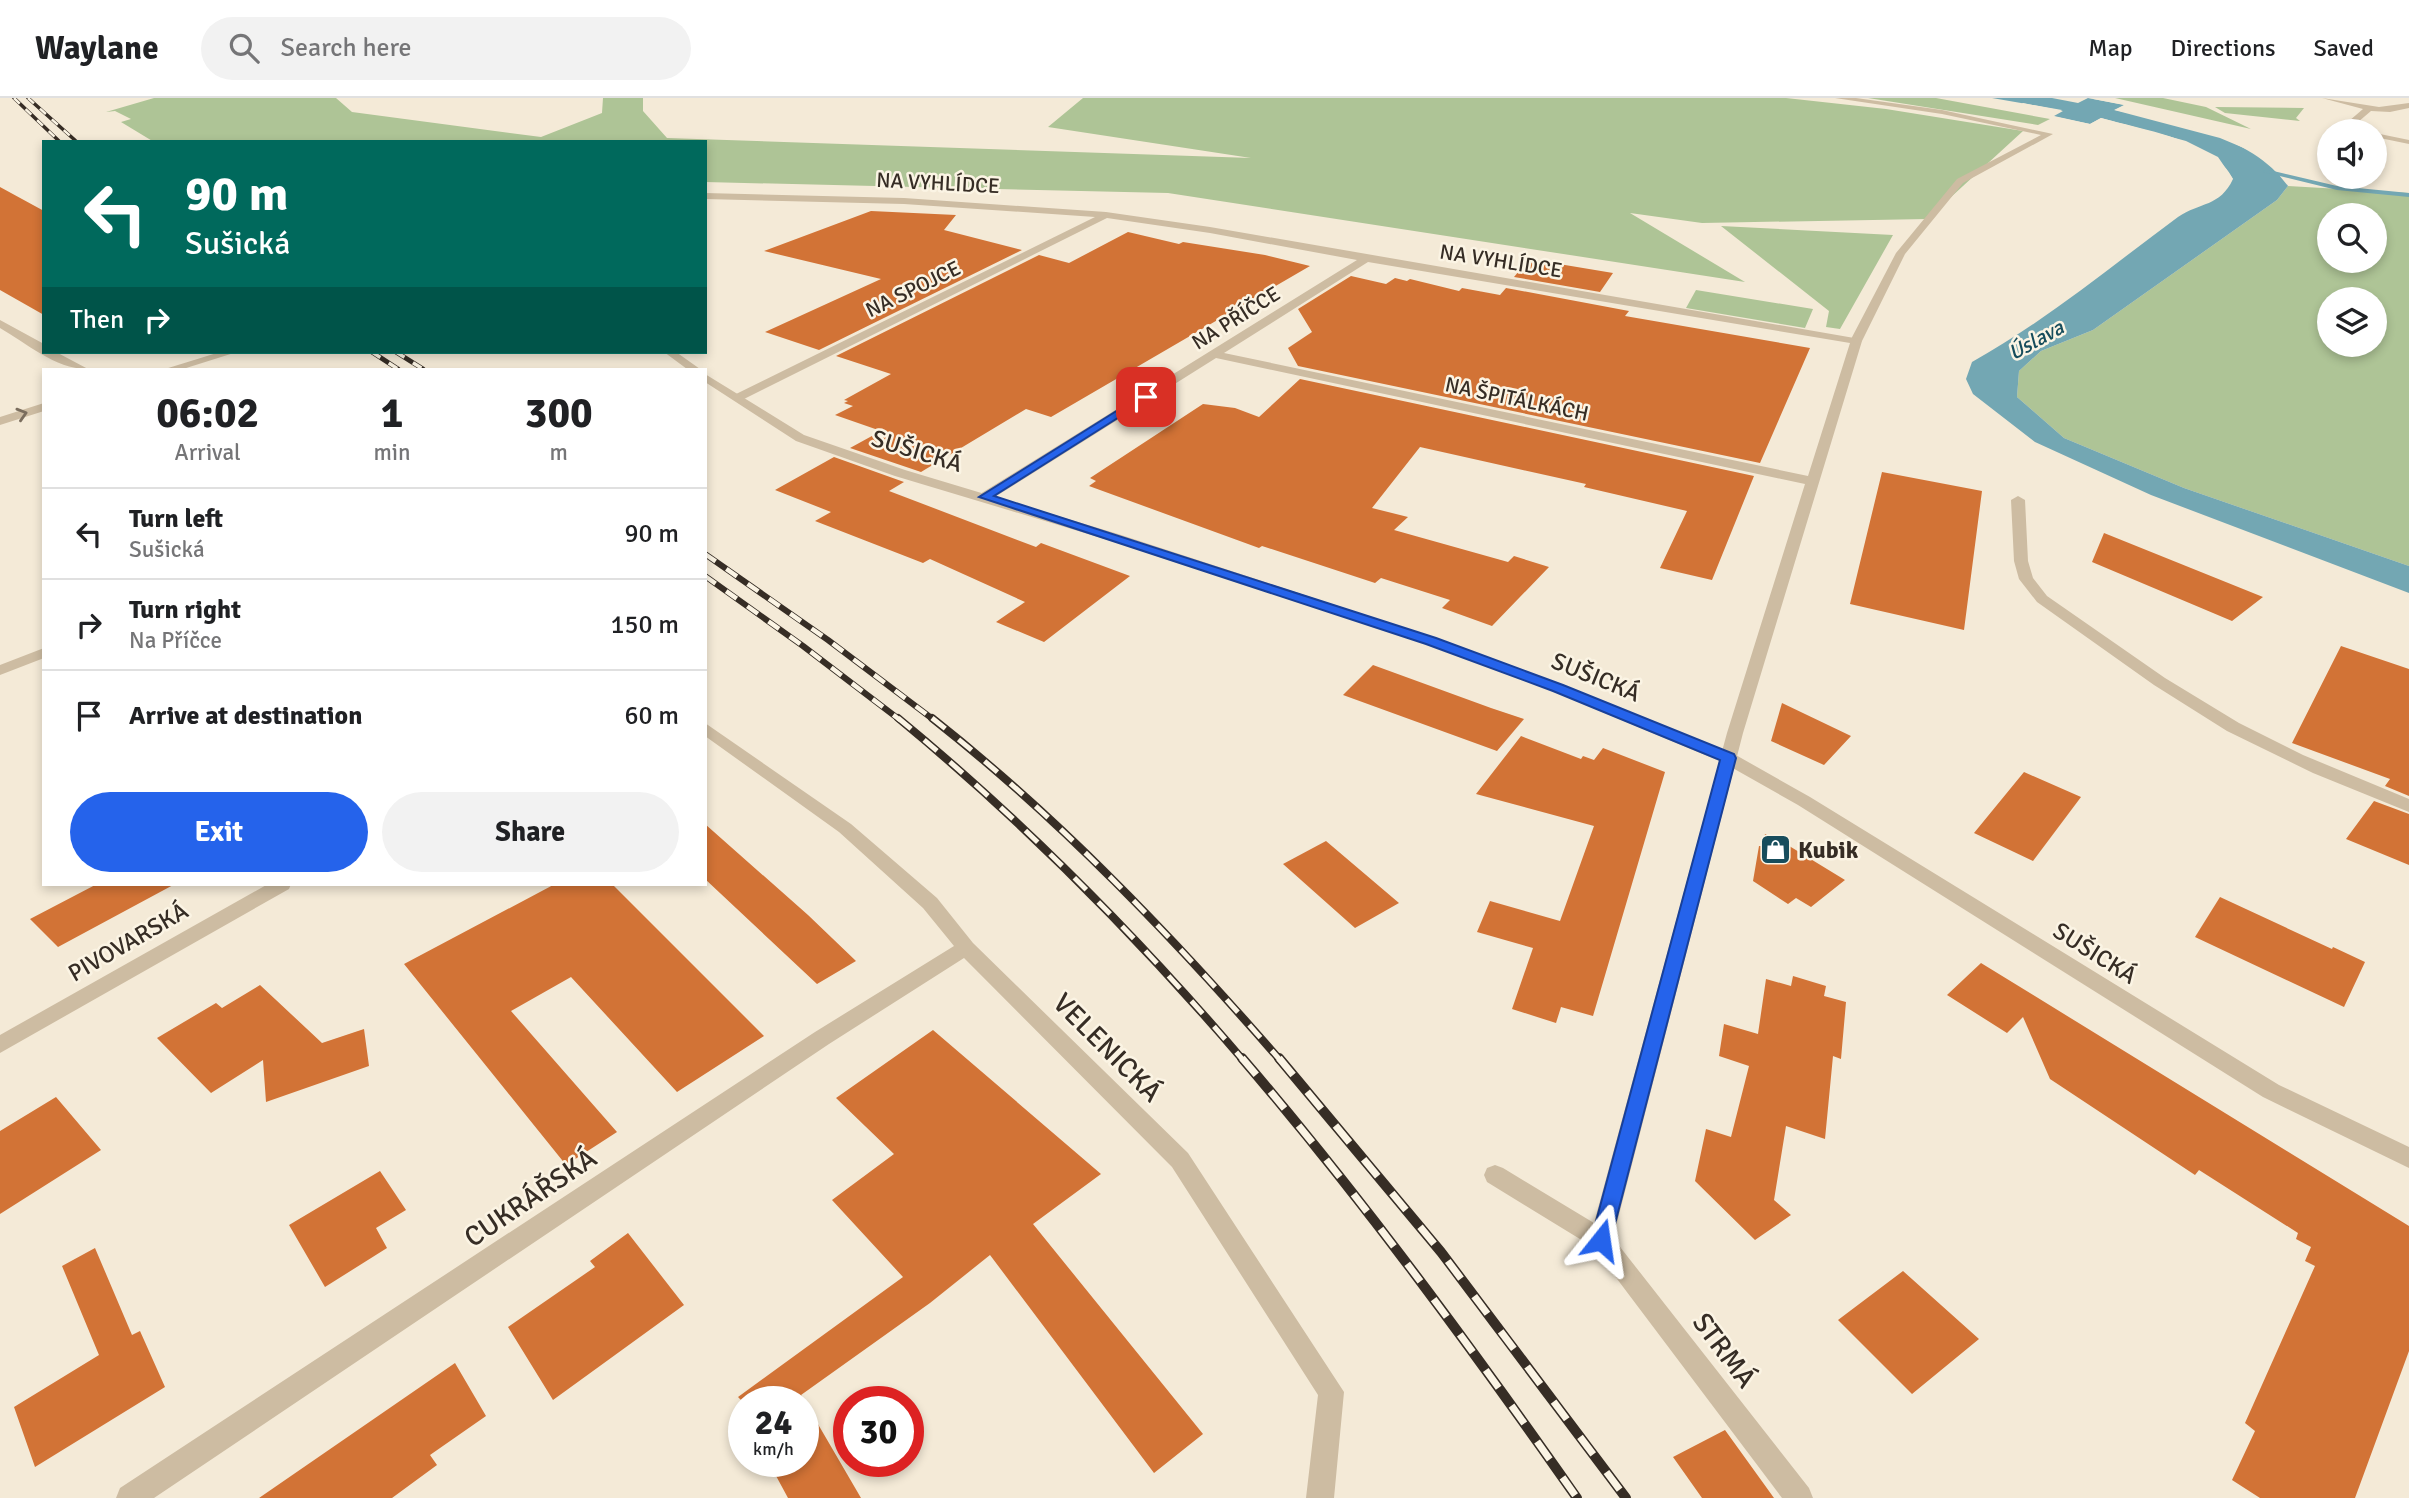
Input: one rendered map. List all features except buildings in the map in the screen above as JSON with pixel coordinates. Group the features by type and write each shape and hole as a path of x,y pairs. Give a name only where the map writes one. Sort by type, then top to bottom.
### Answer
{"street":[{"path":"1601,1240 1728,758 1856,341 1901,254 1960,181 2049,134 1942,112 1839,98"},
{"path":"2201,98 2218,98"},
{"path":"2326,98 2370,107 2396,109 2409,106"},
{"path":"2356,119 2370,107"},
{"path":"2387,137 2409,142"},
{"name":"NA VYHLÍDCE","path":"707,195 904,201 1106,215 1210,230 1366,259 1856,341"},
{"name":"NA SPOJCE","path":"738,398 1106,215"},
{"name":"NA PŘÍČCE","path":"985,497 1366,259"},
{"path":"0,323 42,348"},
{"path":"52,354 80,368"},
{"path":"175,368 224,354"},
{"path":"672,354 693,368"},
{"name":"NA ŠPITÁLKÁCH","path":"1214,354 1812,481"},
{"name":"SUŠICKÁ","path":"707,378 800,438 900,473 985,497 1431,641 1558,688 1728,758 1804,801 2271,1091 2409,1158"},
{"path":"0,421 42,408"},
{"path":"2018,500 2021,561 2026,579 2042,599 2169,688 2235,727 2303,762 2409,806"},
{"path":"0,670 42,654"},
{"name":"VELENICKÁ","path":"707,729 845,828 930,903 966,948 1180,1160 1331,1392 1320,1498"},
{"name":"PIVOVARSKÁ","path":"0,1045 278,886"},
{"name":"CUKRÁŘSKÁ","path":"130,1498 822,1038 966,948"},
{"name":"STRMÁ","path":"1495,1175 1601,1240 1799,1498"}],"green space":[{"path":"154,98 336,98 352,112 541,137 602,113 603,98 643,98 643,111 667,138 1251,158 1048,127 1083,98 1786,98 1886,109 2023,131 1927,219 1702,223 1630,213 1745,282 1168,193 707,182 707,140 151,140 121,122 131,119 115,111 106,112"},
{"path":"1868,98 1936,98 2050,119 2038,125"},
{"path":"2115,98 2163,98 2206,107 2251,129"},
{"path":"2215,107 2304,108 2296,118 2300,121 2225,113"},
{"path":"2288,186 2409,193 2409,566 2184,488 2064,438 2017,397 2019,371 2041,351 2093,330 2277,200"},
{"path":"1721,226 1893,235 1840,329 1826,327 1829,311"},
{"path":"1696,290 1813,309 1805,328 1686,308"}],"water":[{"name":"Úslava","path":"1992,98 2052,98 2078,103 2088,98 2125,105 2115,110 2186,126 2232,142 2272,168 2288,186 2277,200 2093,330 2041,351 2019,371 2017,397 2064,438 2184,488 2409,566 2409,593 2151,495 2035,442 1973,394 1966,379 1972,362 2052,311 2178,217 2222,195 2233,179 2224,166 2210,155 2174,138 2101,118 2090,124 2052,116 2062,110"}],"pier":[{"path":"2088,98 2126,102 2128,106 2124,109 2222,135 2252,148 2278,166 2284,174 2251,151 2220,138 2114,110 2124,105"},
{"path":"2023,103 2063,111 2054,116 2090,124 2101,118 2186,141 2218,157 2233,179 2229,178 2216,160 2184,144 2101,122 2090,127 2051,119 2049,116 2052,112 2018,106"}],"waterway":[{"path":"2265,171 2337,188 2409,195"}],"railway":[{"path":"14,98 58,140"},
{"path":"28,98 75,140"},
{"path":"375,354 396,368"},
{"path":"399,354 421,368"},
{"path":"707,555 828,640 934,720"},
{"path":"707,577 900,720"},
{"path":"898,718 990,798 1078,882 1162,969 1243,1060"},
{"path":"932,718 1025,797 1114,881 1157,924 1280,1060"},
{"path":"1242,1058 1415,1274 1577,1498"},
{"path":"1279,1058 1441,1252 1626,1498"}],"place":[{"name":"Kubik","path":"1775,850"}],"route":[{"path":"1146,397 985,497 1283,591 1431,641 1558,688 1728,758 1601,1240"}]}
